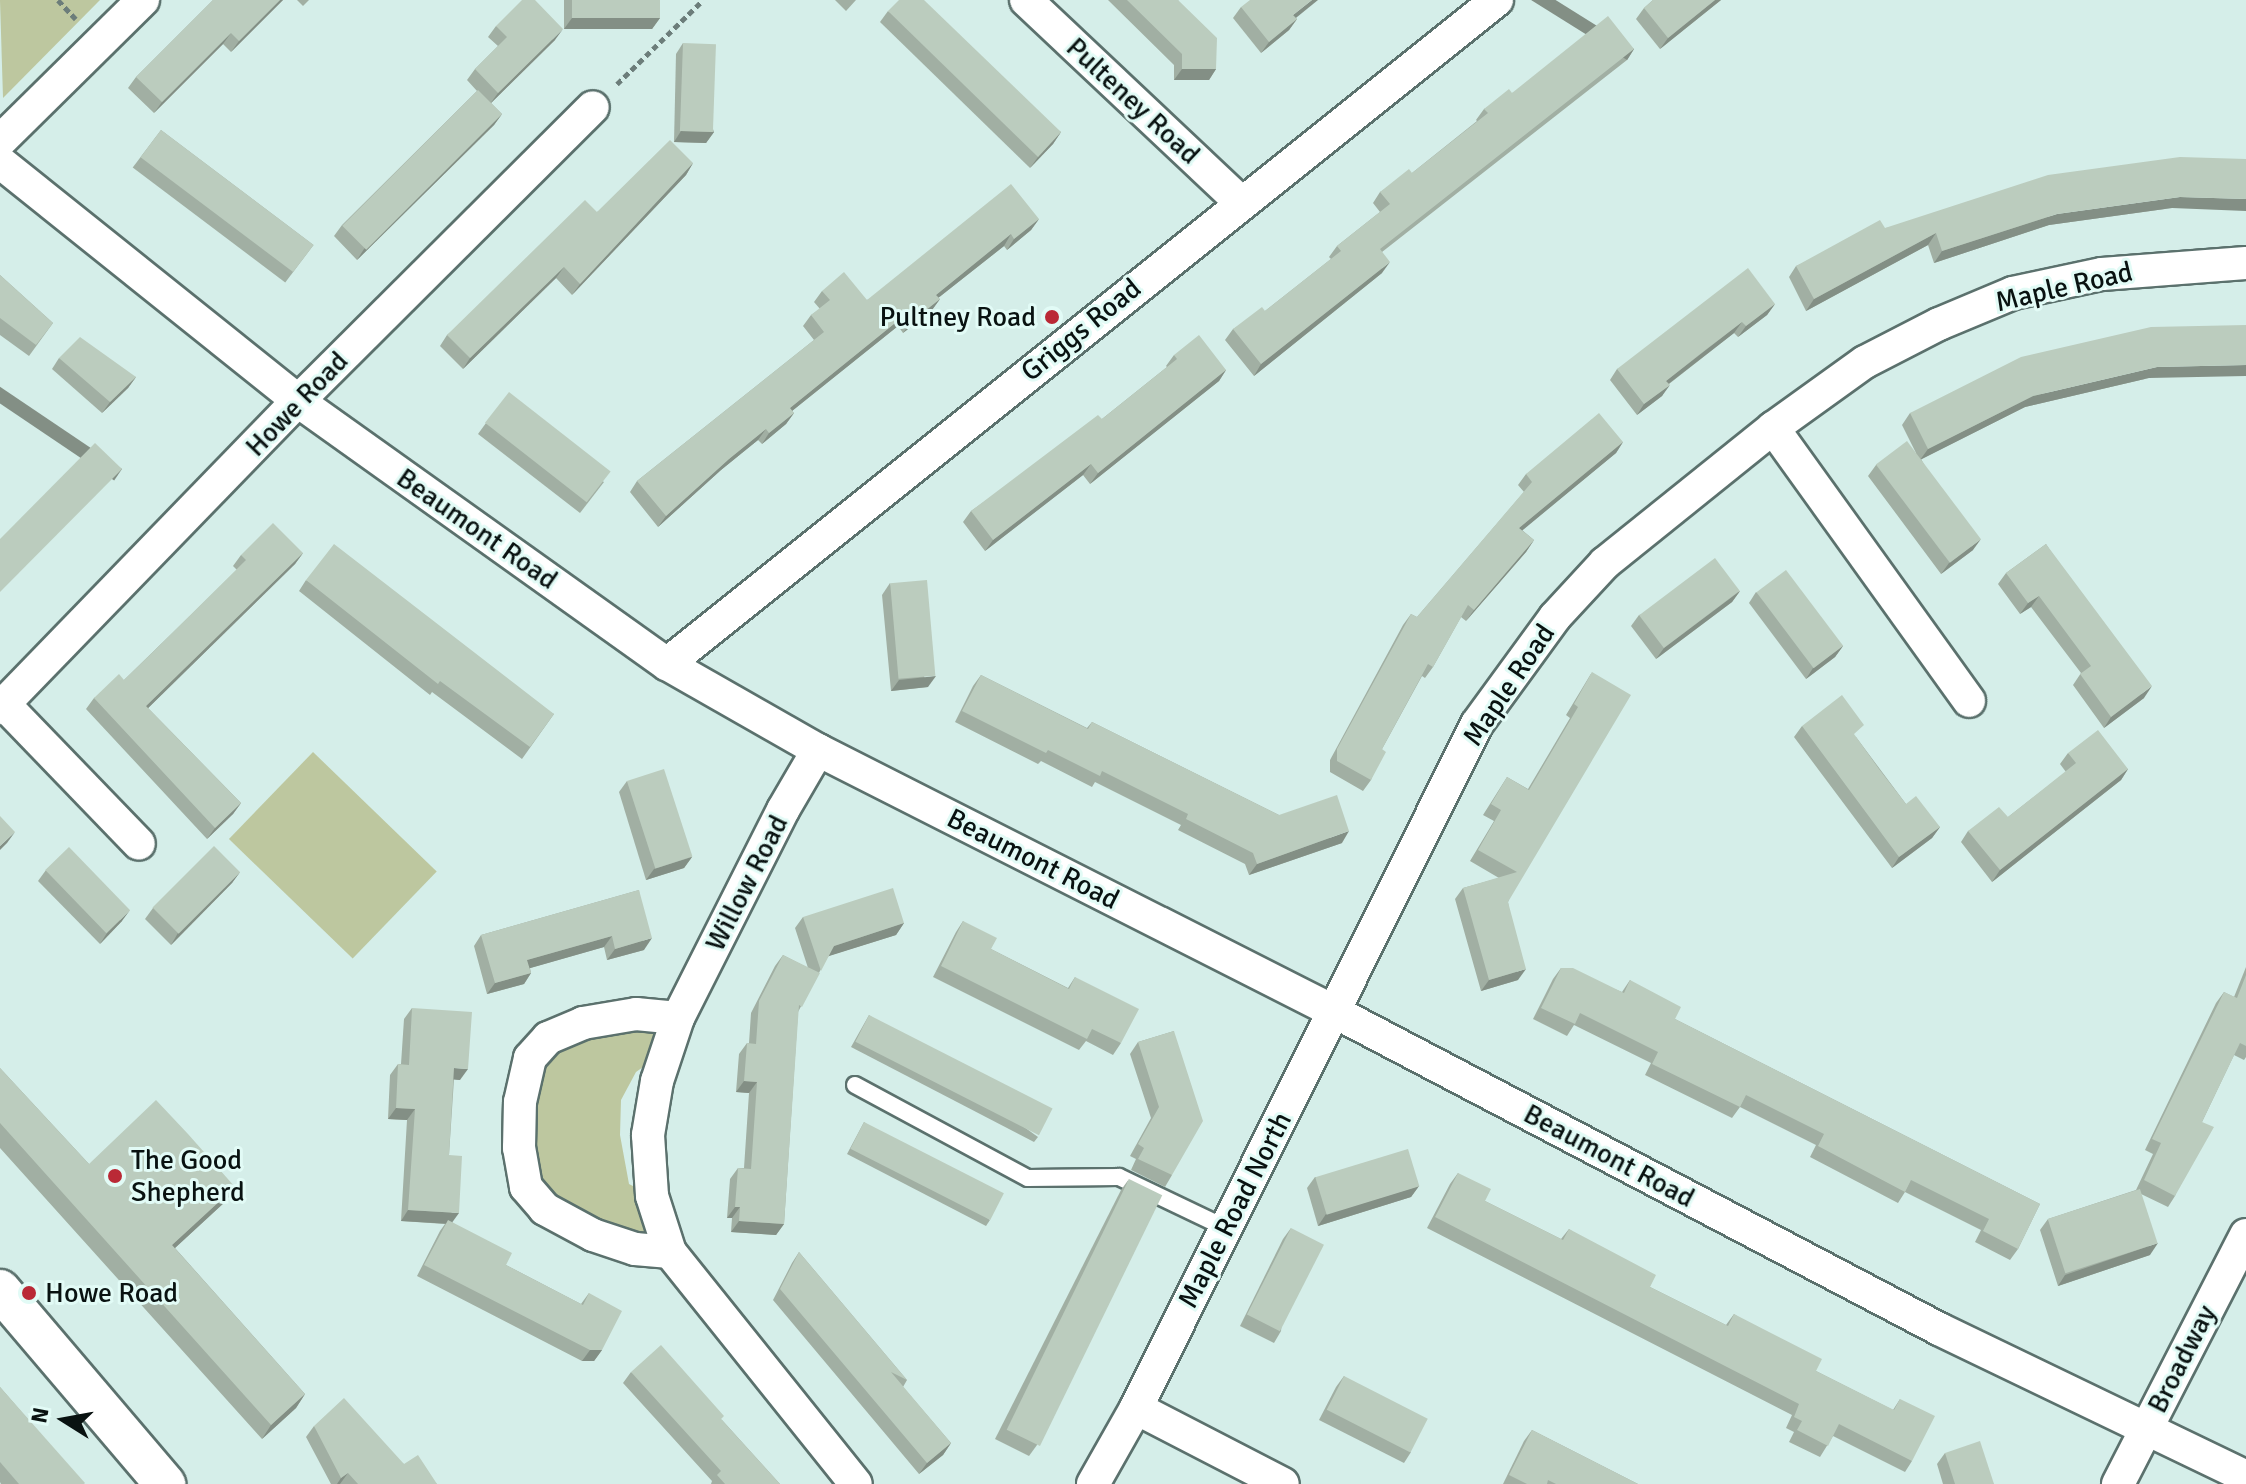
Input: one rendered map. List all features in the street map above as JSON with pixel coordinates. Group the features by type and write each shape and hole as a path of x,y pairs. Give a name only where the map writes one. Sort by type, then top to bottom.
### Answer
{"street":[{"path":"0,141 143,0"},
{"name":"Pulteney Road","path":"1026,0 1240,202"},
{"name":"Griggs Road","path":"667,664 1240,202 1497,0"},
{"name":"Howe Road","path":"139,844 2,706 298,401 593,107"},
{"name":"Beaumont Road","path":"0,162 298,401 667,664 818,750 1335,1012 1939,1329 2246,1477"},
{"name":"Maple Road","path":"1335,1012 1477,724 1555,617 1605,563 1773,428 1865,362 1939,324 2013,293 2102,274 2246,263"},
{"path":"1773,428 1969,701"},
{"name":"Willow Road","path":"818,750 783,810 678,1018 657,1081 648,1135 652,1196 670,1252 856,1484"},
{"name":"Maple Road North","path":"1093,1484 1136,1408 1335,1012"},
{"path":"670,1252 635,1249 593,1235 545,1209 526,1187 519,1148 520,1117 530,1058 548,1038 583,1023 636,1014 678,1018"},
{"name":"Broadway","path":"2118,1484 2246,1235"},
{"path":"0,1290 157,1481"},
{"path":"1136,1408 1283,1484"}],"lane":[{"path":"855,1085 1028,1178 1119,1177 1226,1228"}],"path":[{"path":"593,107 703,0"}],"green space":[{"path":"0,0 100,0 3,98"},
{"path":"313,752 437,871 353,959 229,839"},
{"path":"678,1018 667,1050 636,1072 621,1100 620,1135 629,1184 652,1196 670,1252 545,1209 519,1148 548,1038"}],"building":[{"path":"213,0 280,0 239,41 231,33 162,102 136,77"},
{"path":"522,0 535,0 563,29 498,93 475,69 507,37 496,26"},
{"path":"572,0 660,0 660,18 572,18"},
{"path":"899,0 924,0 1061,132 1038,157 888,11"},
{"path":"1127,0 1178,0 1217,38 1216,69 1182,69 1182,54"},
{"path":"1250,0 1312,0 1293,15 1297,19 1269,42 1241,7"},
{"path":"1653,0 1715,0 1668,38 1644,8"},
{"path":"1608,16 1634,49 1380,249 1390,262 1261,364 1233,329 1262,307 1265,311 1341,251 1337,246 1390,204 1380,192 1409,169 1412,173 1488,113 1484,109 1509,89 1512,93"},
{"path":"683,43 716,44 713,132 680,131"},
{"path":"478,90 502,114 366,250 342,226"},
{"path":"161,130 314,245 293,272 141,157"},
{"path":"670,140 693,163 580,284 564,267 470,358 447,335 585,200 597,212"},
{"path":"2180,157 2246,159 2246,199 2180,197 2057,214 1942,251 1936,233 1814,299 1796,266 1880,220 1885,228 2048,175"},
{"path":"1011,184 1039,219 1014,239 1011,234 936,295 940,299 911,322 905,315 790,408 794,413 769,433 766,429 666,516 637,481 824,332 811,315 830,300 822,291 844,272 867,300"},
{"path":"1748,268 1775,304 1746,326 1742,322 1704,351 1666,381 1670,385 1644,404 1617,369"},
{"path":"0,275 53,323 36,345 0,318"},
{"path":"2246,325 2246,365 2157,367 2033,396 1928,449 1910,413 2021,357 2151,327"},
{"path":"1199,335 1226,370 1098,473 1091,464 993,540 971,511 1098,415 1102,419 1177,359 1174,355"},
{"path":"80,337 136,377 110,402 59,358"},
{"path":"509,392 611,471 587,502 485,423"},
{"path":"1599,413 1623,442 1519,528 1534,540 1474,610 1468,605 1433,667 1428,664 1382,749 1386,752 1371,780 1337,761 1337,749 1411,614 1417,617 1532,482 1526,474"},
{"path":"1907,441 1981,539 1950,563 1876,464"},
{"path":"95,443 122,469 0,592 0,539"},
{"path":"273,523 303,553 146,706 241,803 215,828 94,698 119,674 124,680 156,649 246,560 241,555"},
{"path":"334,544 554,714 530,747 440,681 438,684 306,580"},
{"path":"2046,544 2152,686 2111,717 2080,674 2091,666 2039,596 2028,603 2006,573"},
{"path":"1715,558 1740,591 1664,648 1639,615"},
{"path":"1786,570 1843,646 1814,668 1756,592"},
{"path":"927,580 935,676 899,679 890,583"},
{"path":"1592,672 1631,695 1508,902 1526,969 1489,980 1463,888 1517,872 1478,850 1501,810 1491,804 1507,777 1529,790 1578,707 1574,704"},
{"path":"981,675 1088,729 1092,722 1279,815 1337,795 1349,831 1257,864 1253,853 1186,819 1188,814 1102,771 1100,776 1048,750 1046,753 962,711"},
{"path":"1842,695 1864,725 1854,734 1879,769 1906,804 1916,796 1940,827 1899,857 1802,726"},
{"path":"2098,730 2128,769 2000,870 1968,831 1999,807 2008,817 2076,763 2068,753"},
{"path":"664,769 692,856 655,869 627,781"},
{"path":"0,816 15,832 0,846"},
{"path":"214,846 240,872 179,934 152,908"},
{"path":"69,847 130,910 106,933 45,870"},
{"path":"893,888 904,923 834,946 821,971 803,917"},
{"path":"639,890 652,938 615,949 612,936 527,960 531,973 495,983 481,935"},
{"path":"963,921 997,938 991,949 1069,989 1075,977 1139,1009 1121,1043 1092,1029 1087,1039 941,966"},
{"path":"783,955 820,973 802,1007 799,1005 784,1224 739,1221 740,1207 735,1207 738,1168 751,1169 757,1082 744,1081 747,1043 756,1044 759,1001"},
{"path":"1561,968 1573,968 1624,993 1630,980 1681,1007 1675,1019 2040,1204 2018,1249 1983,1231 1989,1219 1911,1180 1905,1192 1818,1146 1824,1134 1746,1095 1740,1107 1652,1064 1658,1052 1580,1013 1575,1024 1541,1008"},
{"path":"2246,975 2246,1046 2240,1043 2202,1122 2214,1127 2175,1196 2144,1180 2161,1143 2152,1139 2224,992 2237,998"},
{"path":"412,1008 472,1012 468,1069 454,1068 449,1155 462,1156 459,1213 408,1210 415,1109 396,1108 398,1064 409,1065"},
{"path":"869,1015 1053,1109 1039,1135 855,1042"},
{"path":"1174,1031 1203,1121 1172,1175 1138,1159 1144,1148 1138,1144 1159,1107 1138,1042"},
{"path":"0,1068 89,1164 156,1100 235,1187 172,1245 305,1394 271,1425 0,1123"},
{"path":"864,1122 1004,1193 990,1220 850,1149"},
{"path":"1408,1149 1419,1186 1327,1215 1315,1177"},
{"path":"1458,1173 1491,1189 1485,1201 1563,1240 1569,1229 1656,1275 1650,1287 1728,1326 1734,1314 1822,1359 1816,1371 1894,1410 1900,1399 1935,1416 1912,1461 1839,1424 1828,1446 1797,1430 1802,1421 1794,1417 1799,1404 1435,1217"},
{"path":"1129,1179 1162,1195 1040,1446 1007,1430"},
{"path":"2140,1189 2158,1243 2065,1273 2048,1219"},
{"path":"448,1220 512,1253 506,1265 583,1305 589,1293 622,1311 602,1350 590,1350 424,1265"},
{"path":"1291,1228 1324,1245 1280,1331 1247,1314"},
{"path":"799,1252 907,1380 891,1372 951,1443 927,1463 780,1289"},
{"path":"661,1345 724,1416 721,1419 780,1484 725,1484 717,1475 721,1471 631,1372"},
{"path":"1344,1376 1428,1419 1411,1453 1327,1410"},
{"path":"0,1387 84,1484 19,1484 0,1462"},
{"path":"344,1398 404,1464 418,1455 437,1484 358,1484 348,1473 341,1478 314,1426"},
{"path":"1532,1430 1638,1484 1556,1484 1548,1480 1547,1484 1527,1484 1509,1475"},
{"path":"1980,1441 1994,1484 1955,1484 1945,1453"}],"place":[{"name":"Pultney Road","path":"1052,317"},
{"name":"The Good Shepherd","path":"115,1176"},
{"name":"Howe Road","path":"29,1293"}]}
